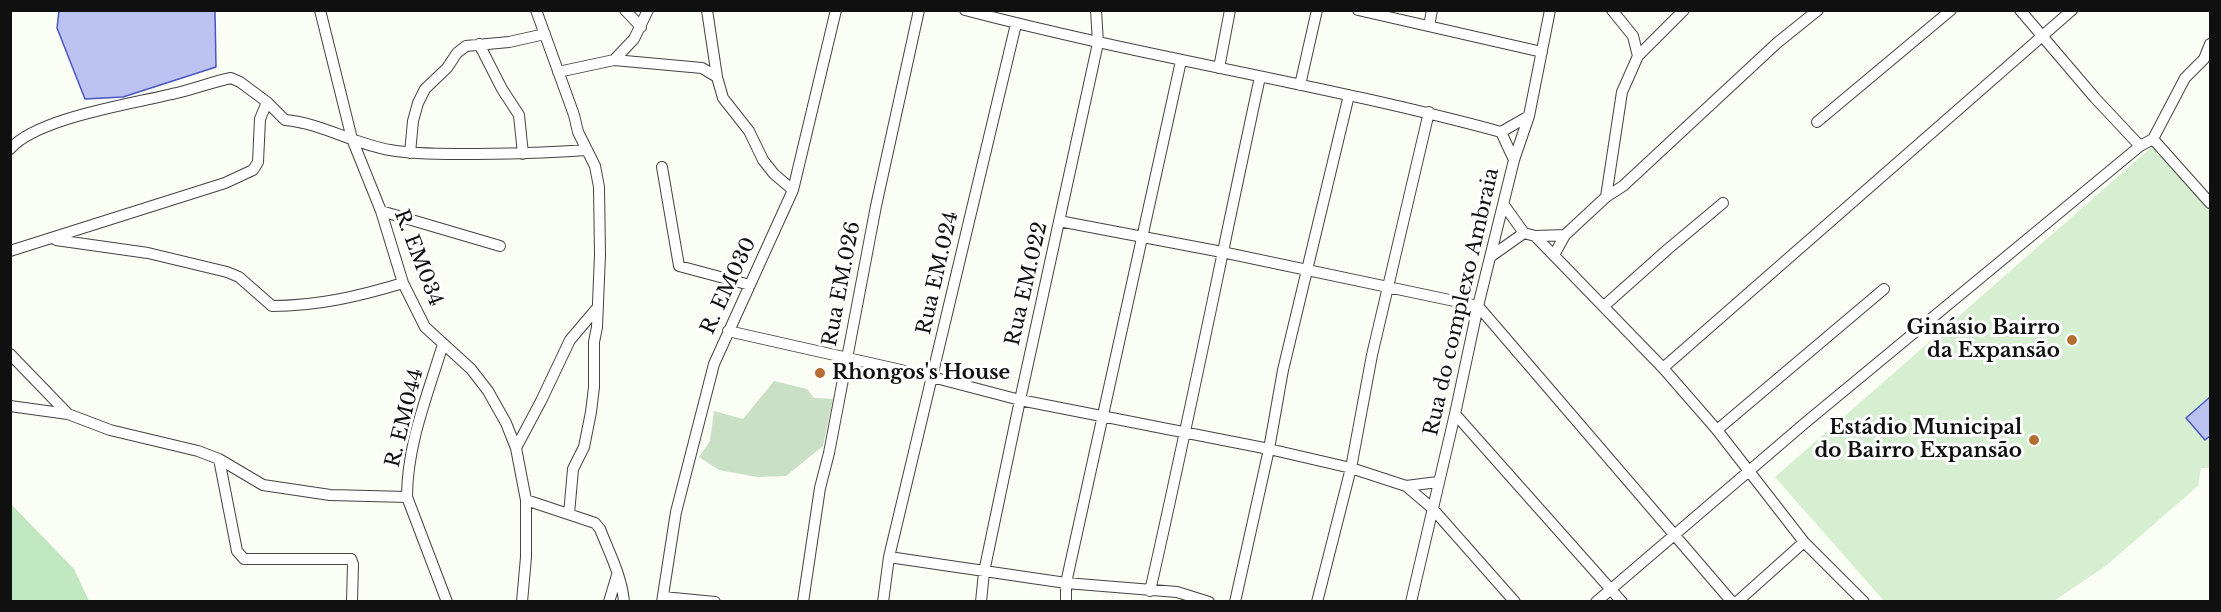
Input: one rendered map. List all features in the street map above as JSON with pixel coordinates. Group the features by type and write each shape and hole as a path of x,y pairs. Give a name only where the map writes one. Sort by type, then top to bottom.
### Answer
{"street":[{"name":"R. EM034","path":"320,10 351,139 381,211 403,283 425,327 471,369 488,391 506,423 516,448 526,500 526,557 522,602"},
{"path":"536,10 578,132 595,166 599,187 600,255 597,327 594,342 594,387 584,447 573,469 569,514"},
{"path":"625,10 641,27"},
{"path":"614,60 634,39 648,10"},
{"path":"708,10 717,77 723,98 748,131 763,160 774,174 793,190"},
{"name":"R. EM030","path":"663,599 676,512 714,364 793,190 836,10"},
{"name":"Rua EM.026","path":"803,602 820,488 919,10"},
{"path":"965,10 1098,43 1429,112 1501,132 1529,116"},
{"name":"Rua EM.022","path":"981,602 984,572 1020,400 1098,43 1096,10"},
{"path":"1219,68 1230,10"},
{"path":"1300,86 1317,10"},
{"path":"1358,10 1542,52"},
{"path":"1429,26 1432,10"},
{"name":"Rua do complexo Ambraia","path":"1411,602 1490,256 1514,160 1529,116 1550,10"},
{"path":"1612,10 1633,36 1638,56"},
{"path":"1606,197 1622,92 1638,56 1684,10"},
{"path":"1554,255 1565,235 1606,197 1623,186 1777,43 1818,10"},
{"path":"1817,122 1952,10"},
{"path":"2020,10 2140,146"},
{"path":"1663,368 2072,10"},
{"name":"Rua EM.024","path":"883,602 889,557 1016,24"},
{"path":"410,153 412,121 418,103 425,89 447,68 457,53 466,46 510,42 545,34"},
{"path":"479,44 502,89 519,115 523,154"},
{"path":"1596,602 1748,472 2140,146 2153,139 2185,78 2207,63 2211,44"},
{"path":"558,72 614,60 702,68 717,77"},
{"path":"1066,602 1066,583 1181,61"},
{"path":"1150,591 1186,433 1260,77"},
{"path":"12,143 59,121 231,78 267,102 285,120 304,122 388,150 410,153 523,154 586,150"},
{"path":"1235,602 1269,449 1282,370 1349,95"},
{"path":"10,251 225,183 253,170 258,162 260,119 267,102"},
{"path":"1317,602 1351,468 1372,355 1429,112"},
{"path":"1501,132 1514,160"},
{"path":"2153,139 2211,203"},
{"path":"662,166 679,266 750,285"},
{"path":"1604,306 1723,203"},
{"path":"1504,205 1530,235 1554,255 1663,368 1717,430 1804,542 1864,602"},
{"path":"381,211 500,246"},
{"path":"1059,221 1142,239 1222,252 1478,306 1732,602"},
{"path":"1490,256 1530,235 1565,235"},
{"path":"51,239 148,253 227,272 239,277 272,306 320,304 351,299 403,283"},
{"path":"1717,430 1884,289"},
{"path":"516,448 570,340 598,306"},
{"path":"584,322 597,327"},
{"path":"728,331 932,377 1020,400 1269,449 1351,468 1406,486 1432,508 1515,602"},
{"name":"R. EM044","path":"443,344 413,441 407,479 407,497 447,602"},
{"path":"10,354 68,414"},
{"path":"10,406 68,414 110,430 198,451 219,459 263,485 330,495 407,497"},
{"path":"1455,414 1622,602"},
{"path":"219,459 237,551 241,557 244,559 351,559 353,564 352,602"},
{"path":"1406,486 1438,482"},
{"path":"526,500 595,523 600,529 623,585 624,602"},
{"path":"1737,602 1804,542"},
{"path":"889,557 1066,583 1150,591 1164,597 1209,602"},
{"path":"609,602 617,575"},
{"path":"663,599 715,602"}],"green space":[{"name":"Ginásio Bairro da Expansão","path":"2153,146 2210,211 2210,468 2201,468 2198,486 2107,565 2054,601 1884,601 1775,477"},
{"path":"774,381 807,389 814,398 833,399 823,446 786,476 757,477 719,470 699,457 710,441 714,411 743,419"},
{"path":"10,503 74,569 89,601 11,601"}],"water":[{"path":"59,11 215,11 216,67 123,97 85,99 57,28"},
{"path":"2210,397 2210,436 2205,440 2186,418"}],"place":[{"name":"Ginásio Bairro da Expansão","path":"2072,340"},
{"name":"Rhongos's House","path":"820,373"},
{"name":"Estádio Municipal do Bairro Expansão","path":"2034,440"}]}
